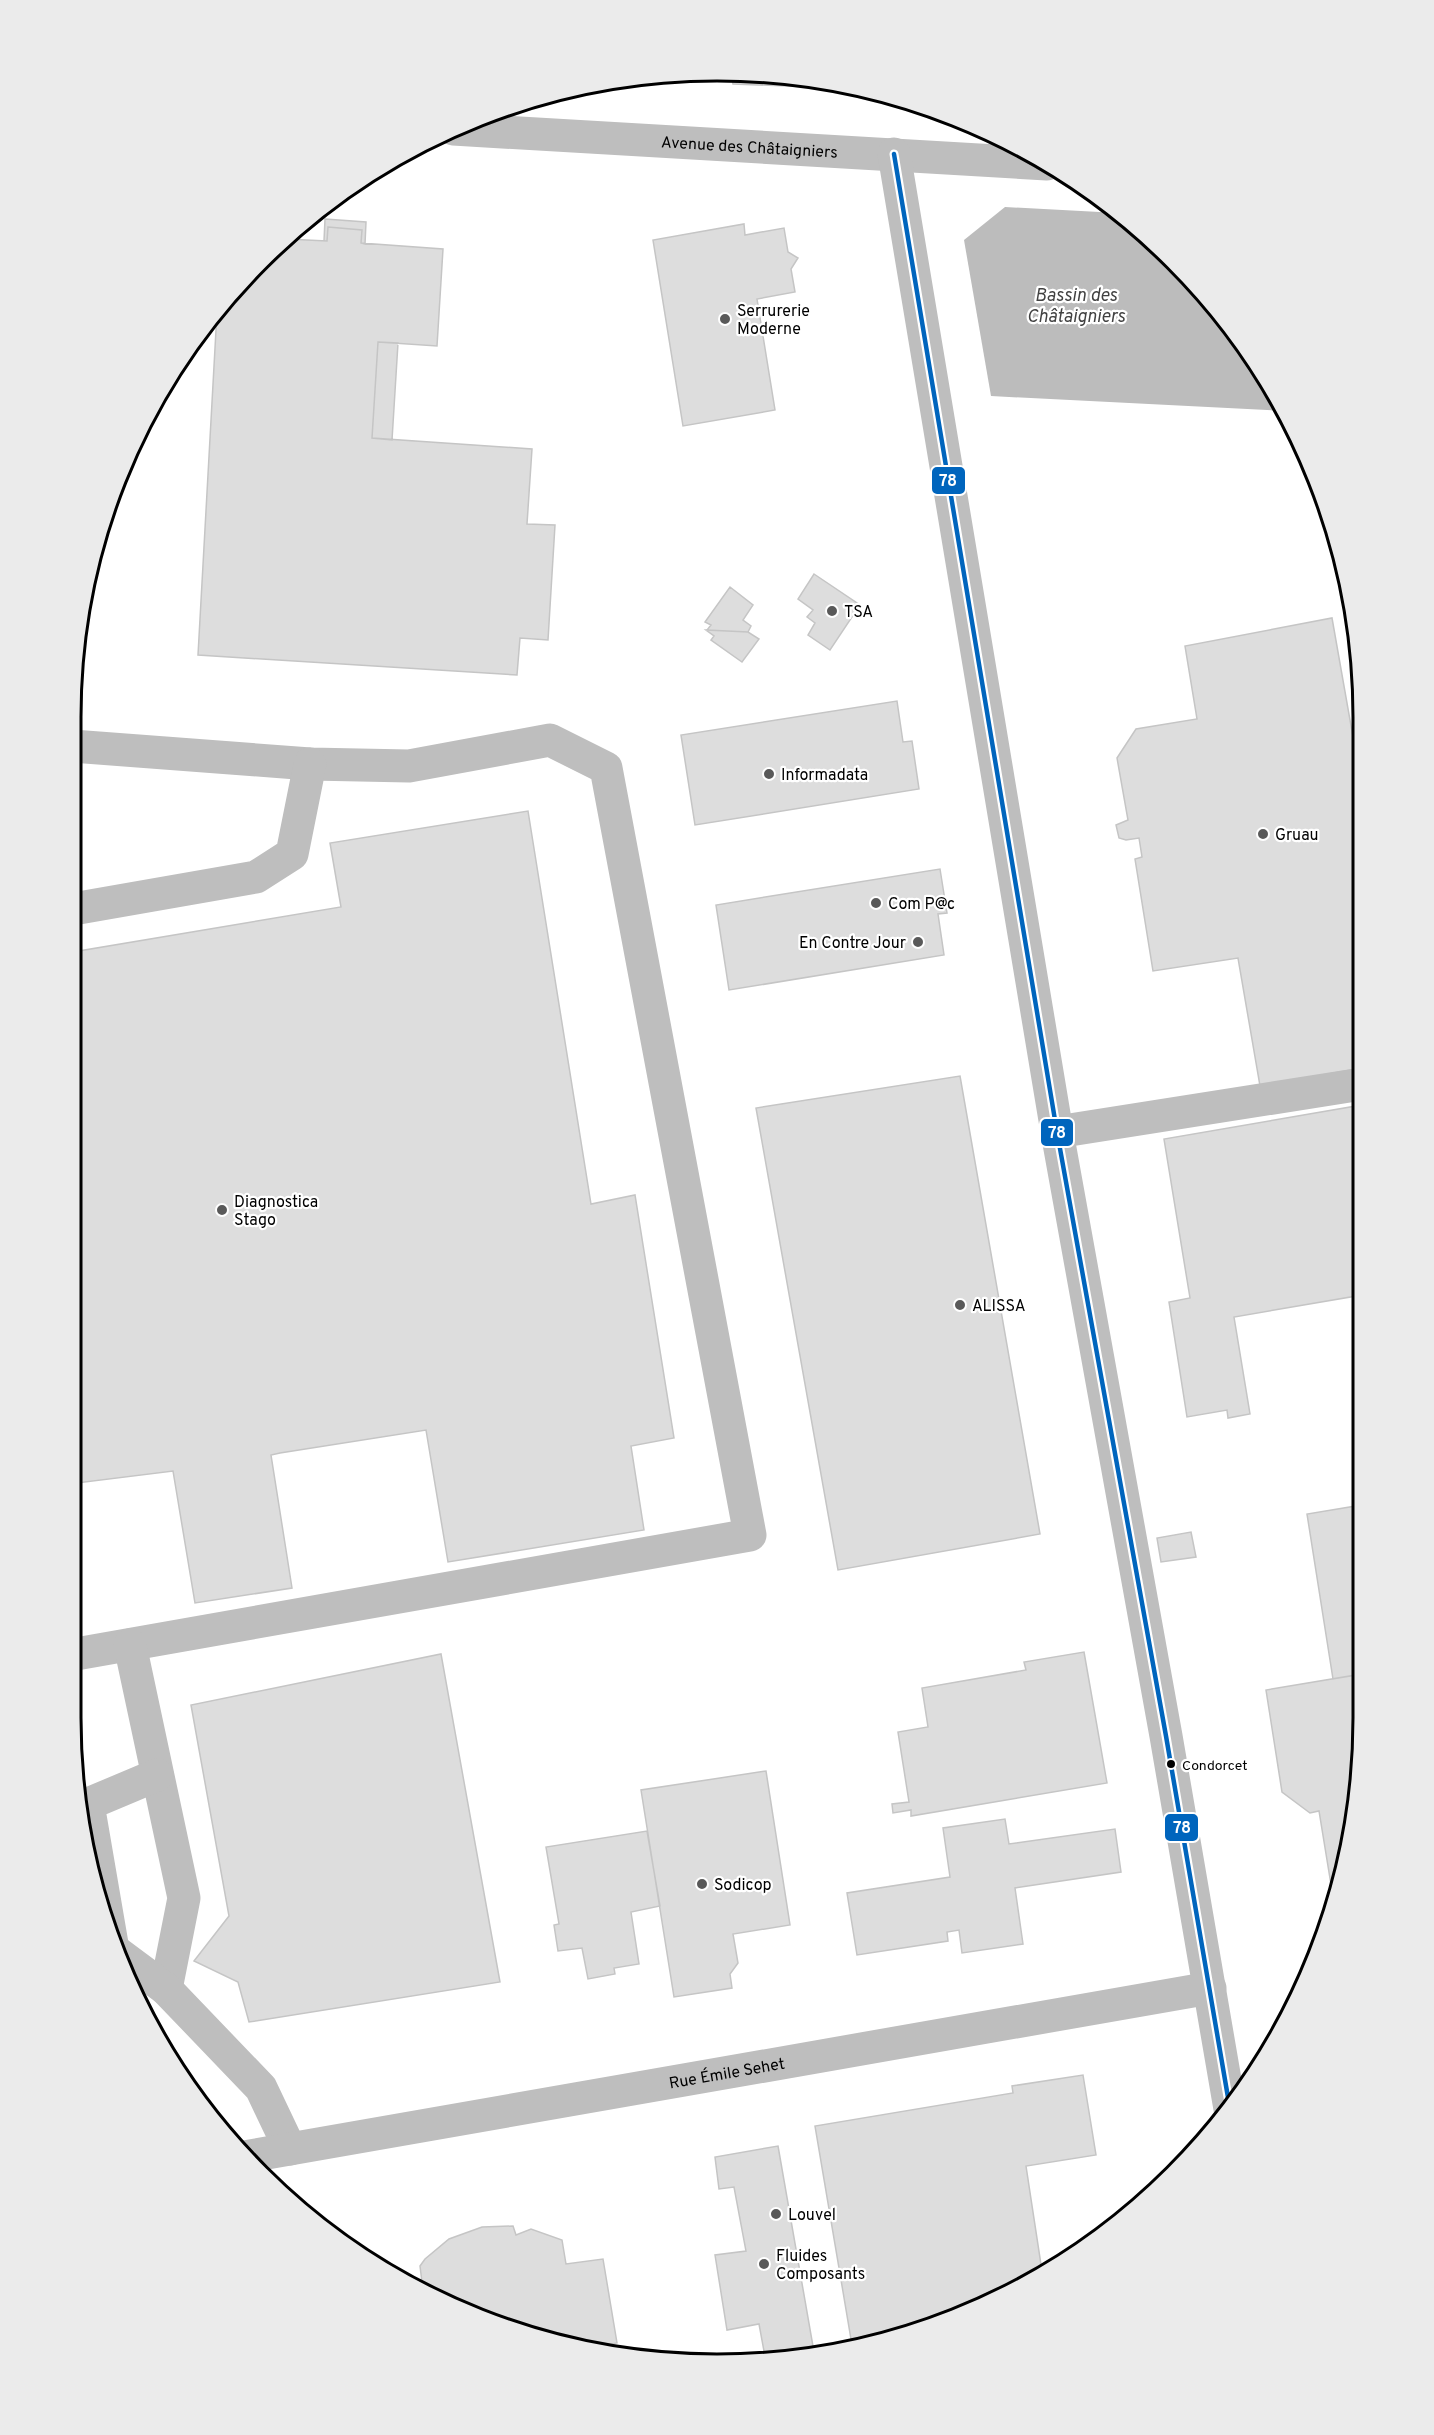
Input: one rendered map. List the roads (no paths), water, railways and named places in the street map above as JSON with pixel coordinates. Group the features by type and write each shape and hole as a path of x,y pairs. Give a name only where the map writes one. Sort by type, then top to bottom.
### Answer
{"street":[{"name":"Avenue des Châtaigniers","path":"472,130 1029,163"},
{"path":"894,154 896,178 1057,1132 1228,2097"},
{"path":"81,748 310,764 410,766 550,740 606,768 750,1535 81,1653"},
{"path":"81,908 242,880 255,877 265,871 292,854 310,764"},
{"path":"1057,1132 1353,1085"},
{"path":"129,1645 184,1898 166,1989"},
{"path":"98,1863 88,1804 157,1775"},
{"path":"129,1961 166,1989 261,2088 290,2149"},
{"name":"Rue Émile Sehet","path":"255,2155 1210,1988"}],"water":[{"name":"Bassin des Châtaigniers","path":"1005,207 1104,212 1167,267 1195,298 1246,364 1274,410 991,396 964,240"}],"place":[{"name":"Serrurerie Moderne","path":"725,319"},
{"name":"TSA","path":"832,611"},
{"name":"Informadata","path":"769,774"},
{"name":"Gruau","path":"1263,834"},
{"name":"Com P@c","path":"876,903"},
{"name":"En Contre Jour","path":"918,942"},
{"name":"Diagnostica Stago","path":"222,1210"},
{"name":"ALISSA","path":"960,1305"},
{"name":"Condorcet","path":"1171,1764"},
{"name":"Sodicop","path":"702,1884"},
{"name":"Louvel","path":"776,2214"},
{"name":"Fluides Composants","path":"764,2264"}]}
